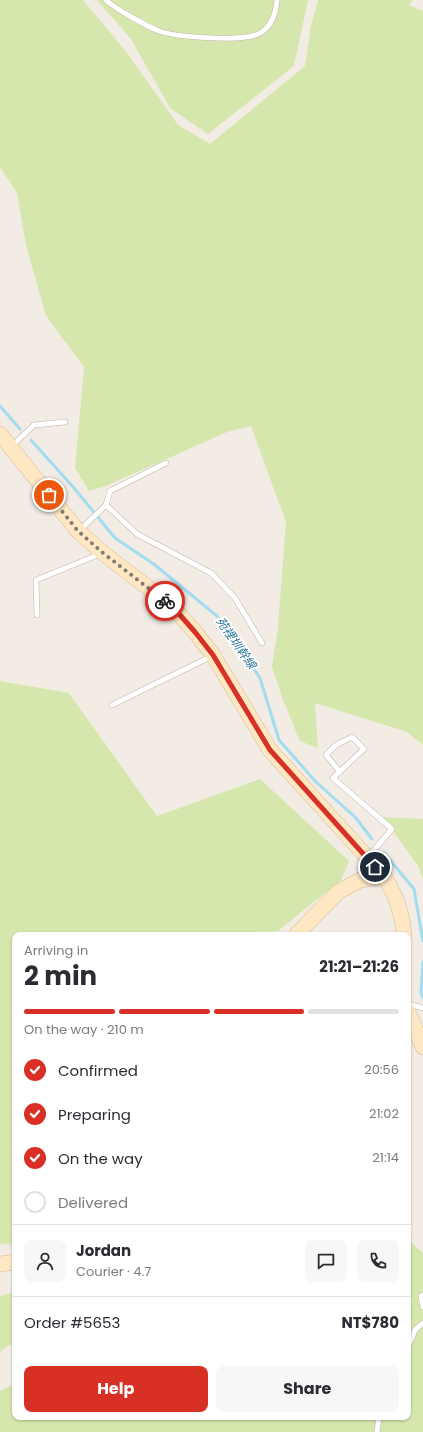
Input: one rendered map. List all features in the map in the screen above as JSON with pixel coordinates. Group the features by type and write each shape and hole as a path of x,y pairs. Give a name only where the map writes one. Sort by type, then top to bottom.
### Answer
{"street":[{"path":"0,434 78,531 103,553 172,606 195,632 213,655 270,750 384,876 395,894 401,913 404,932"},
{"path":"299,932 338,892 360,880 384,876"},
{"path":"411,1019 423,1047"},
{"path":"0,1264 12,1262"}],"lane":[{"path":"106,0 124,13 160,31 181,35 238,38 261,33 272,19 276,10 277,0"},
{"path":"11,447 34,425 65,422"},
{"path":"78,531 106,505 110,491 166,463"},
{"path":"106,505 137,534 211,573 235,598 262,643"},
{"path":"37,615 36,580 103,553"},
{"path":"112,705 213,655"},
{"path":"340,772 326,755 336,745 352,737 364,749 340,772 333,778 392,829 367,858"},
{"path":"411,1005 423,1008"},
{"path":"423,1295 421,1296 423,1307"},
{"path":"411,1340 415,1330 423,1323"},
{"path":"377,1432 379,1420"}],"green space":[{"path":"0,0 83,0 128,54 178,125 210,144 305,66 311,26 318,0 413,0 409,5 423,11 423,745 407,732 315,703 318,748 300,741 283,700 272,667 278,627 286,522 251,426 227,432 106,486 89,491 75,468 84,367 46,316 26,245 17,193 0,167"},
{"path":"97,0 308,0 294,66 208,134 170,108 131,39"},
{"path":"0,681 69,693 157,816 260,779 349,861 341,880 278,931 12,932 12,1245 0,1244"},
{"path":"383,817 423,819 423,879 418,866"},
{"path":"411,1243 423,1253 423,1432 0,1432 0,1391 12,1385 12,1420 411,1420"},
{"path":"12,1293 12,1345 7,1346 0,1352 0,1296"}],"waterway":[{"name":"苑裡圳幹線","path":"0,406 20,429"},
{"name":"苑裡圳幹線","path":"31,440 74,488 115,538 155,565 217,616 260,678 279,740 316,782 355,817 372,839"},
{"name":"苑裡圳幹線","path":"384,853 414,889 423,941"},
{"name":"苑裡圳幹線","path":"423,962 421,993 423,998"}],"way so far":[{"path":"49,495 78,531 103,553 165,601"}],"route":[{"path":"165,601 172,606 213,655 270,750 375,867"}]}
